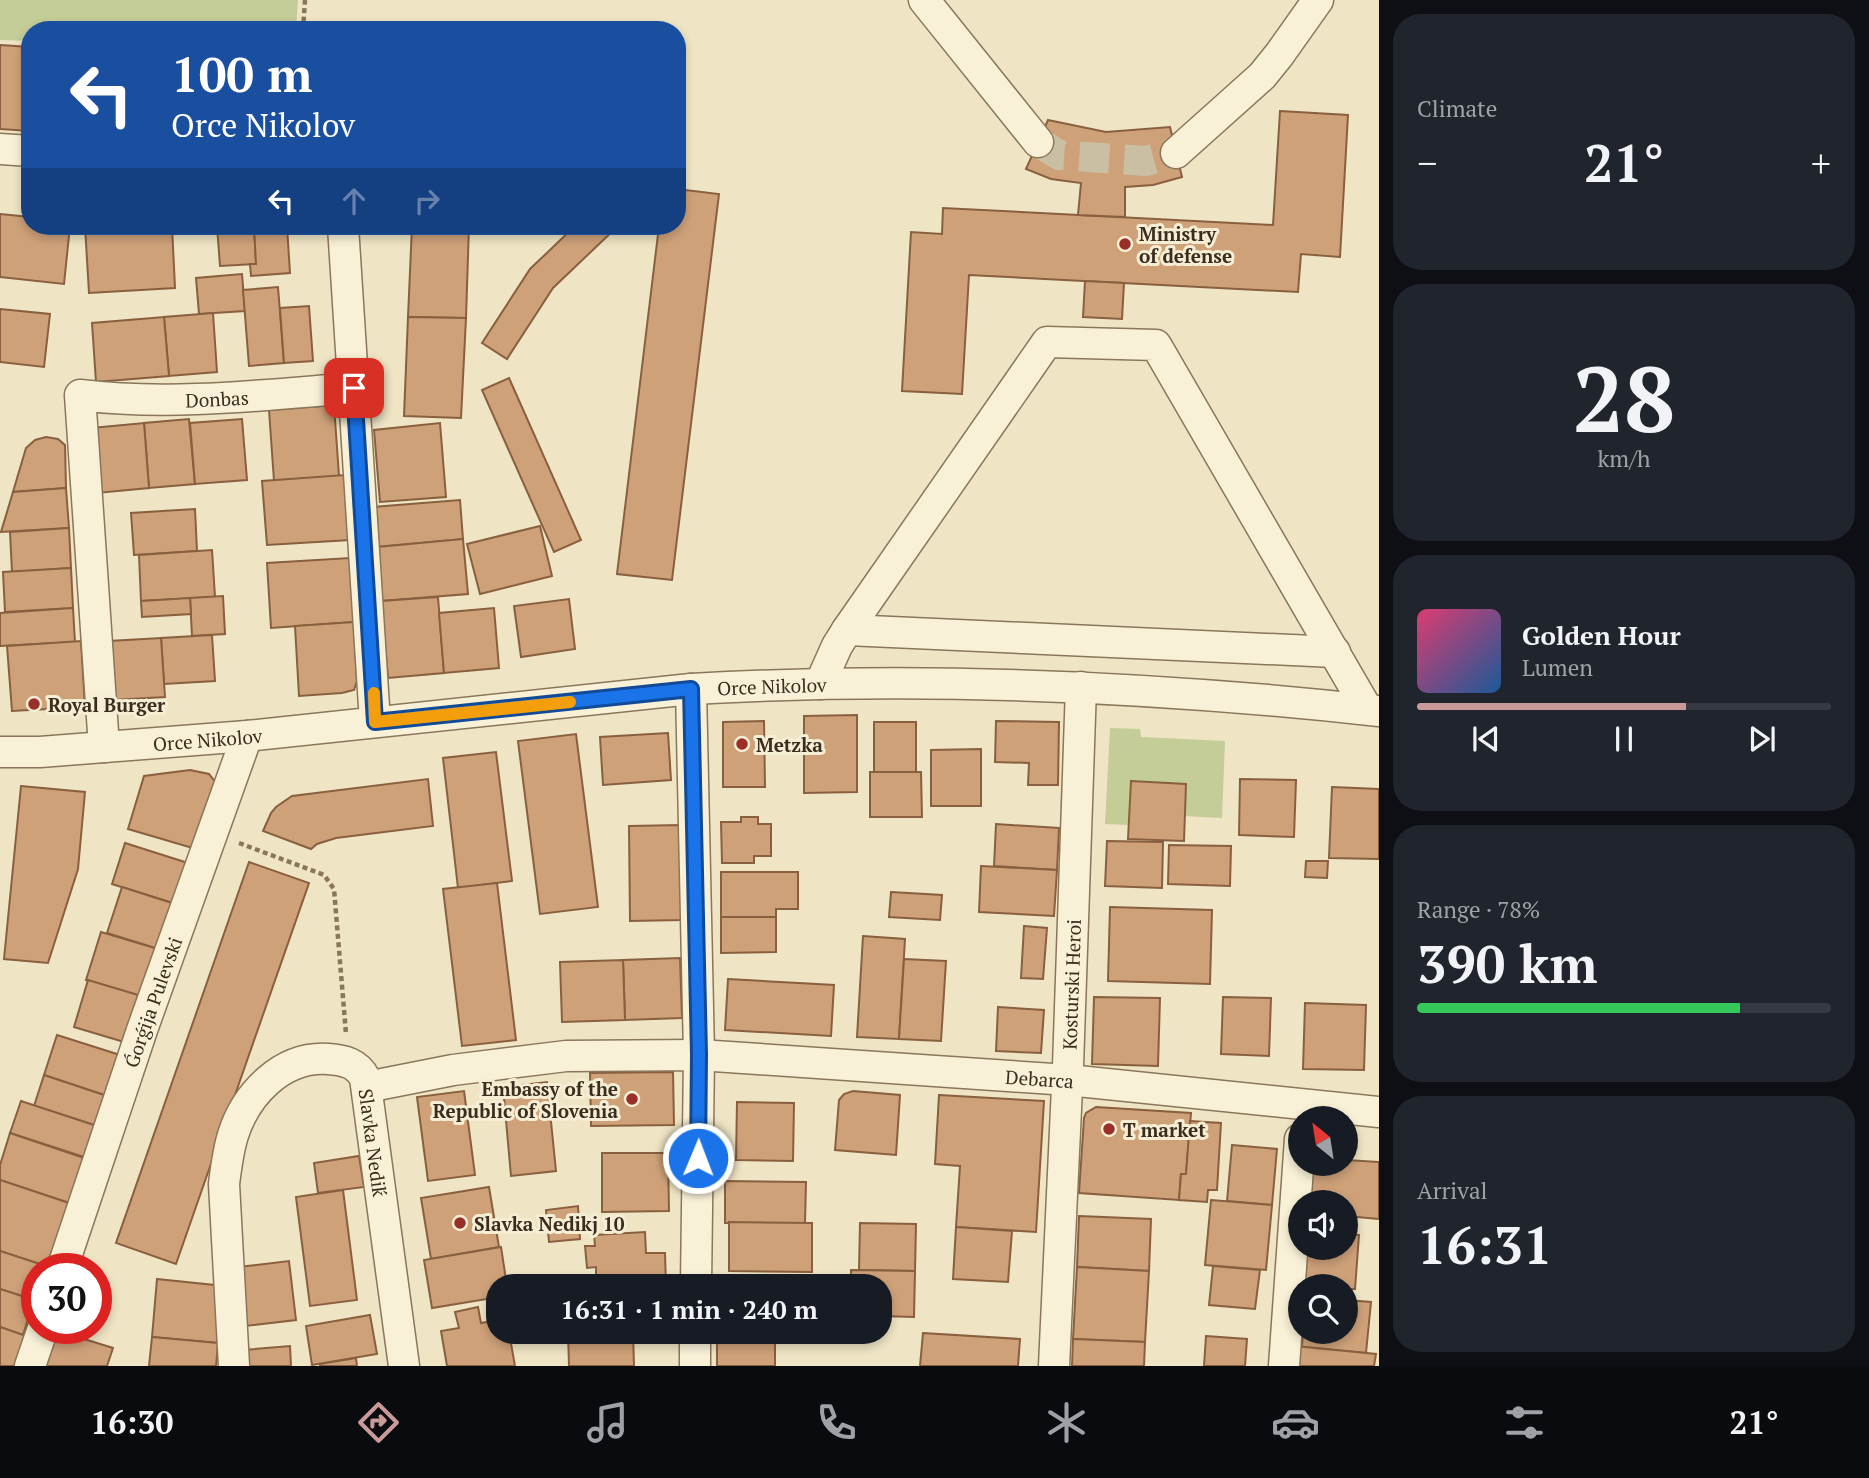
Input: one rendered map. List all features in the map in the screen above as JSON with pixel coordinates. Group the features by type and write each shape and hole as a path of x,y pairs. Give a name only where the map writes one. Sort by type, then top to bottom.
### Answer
{"street":[{"path":"924,0 1038,142"},
{"path":"1176,153 1262,76 1318,0"},
{"path":"0,149 21,150"},
{"path":"344,235 375,722"},
{"path":"820,684 847,630 1047,342 1156,345 1335,652 1373,710"},
{"name":"Donbas","path":"104,747 80,395 127,400 187,400 354,388"},
{"path":"847,630 1335,652"},
{"name":"Orce Nikolov","path":"0,752 40,752 247,736 691,689 820,684 1081,687 1373,710"},
{"name":"Kosturski Heroi","path":"1055,1366 1081,687"},
{"path":"691,689 699,1055 696,1274"},
{"name":"Ǵorǵija Pulevski","path":"67,1253 142,1030 247,736"},
{"name":"Debarca","path":"699,1055 1068,1080 1288,1109"},
{"name":"Slavka Nediḱ","path":"404,1366 367,1087 453,1070 566,1056 699,1055"},
{"path":"234,1366 224,1184 228,1155 241,1115 267,1081 283,1070 303,1062 326,1059 348,1062 360,1069 367,1087"},
{"name":"Debarca","path":"1358,1112 1379,1112"},
{"path":"1284,1366 1297,1176"},
{"path":"30,1366 38,1344"},
{"path":"695,1344 695,1366"}],"path":[{"path":"304,21 305,0"},
{"path":"212,832 324,875 334,889 348,1062"}],"green space":[{"path":"0,0 298,0 297,21 21,21 21,41 0,40"},
{"path":"1110,728 1140,729 1141,737 1225,741 1222,818 1185,816 1186,784 1131,781 1128,825 1105,824"}],"building":[{"path":"0,45 21,46 21,130 0,129"},
{"name":"Ministry of defense","path":"1280,111 1348,115 1340,257 1301,254 1298,292 969,275 962,394 902,391 911,232 942,234 943,208 1273,225"},
{"path":"1048,120 1106,132 1170,127 1182,177 1153,185 1125,187 1125,217 1078,215 1081,183 1051,179 1026,169"},
{"path":"686,190 719,194 672,580 617,574 658,235 686,235"},
{"path":"0,214 21,216 21,235 69,235 64,284 0,277"},
{"path":"86,235 172,235 175,288 89,293"},
{"path":"218,235 254,235 256,264 220,266"},
{"path":"254,235 288,235 290,273 251,276 250,264 256,264"},
{"path":"412,235 469,235 466,318 408,317"},
{"path":"566,235 609,235 553,288 507,359 482,343 530,269"},
{"path":"242,274 245,311 199,314 196,278"},
{"path":"1085,281 1124,283 1122,319 1083,317"},
{"path":"278,287 284,363 249,366 243,290"},
{"path":"309,306 313,361 284,363 280,308"},
{"path":"0,309 50,314 44,367 0,362"},
{"path":"213,313 217,372 169,376 164,317"},
{"path":"164,317 169,376 96,382 92,323"},
{"path":"408,317 466,318 461,418 404,416"},
{"path":"509,378 581,540 554,552 482,390"},
{"path":"334,405 339,476 274,481 269,410"},
{"path":"189,419 195,484 149,488 144,423"},
{"path":"242,419 247,480 195,484 190,423"},
{"path":"144,423 149,488 97,493 92,428"},
{"path":"440,423 446,497 380,502 374,430"},
{"path":"46,437 58,439 65,445 66,488 13,492 26,448 35,440"},
{"path":"345,475 350,540 267,545 262,481"},
{"path":"66,488 69,528 1,532 13,492"},
{"path":"460,500 463,539 377,547 373,507"},
{"path":"195,509 197,551 134,555 131,513"},
{"path":"540,526 552,576 480,594 467,544"},
{"path":"69,528 71,568 12,572 10,532"},
{"path":"463,539 468,594 381,601 377,547"},
{"path":"212,550 215,597 141,601 139,555"},
{"path":"350,558 354,622 271,628 267,563"},
{"path":"71,568 73,608 5,612 3,572"},
{"path":"223,596 225,634 192,636 190,598"},
{"path":"438,597 444,673 388,678 381,601"},
{"path":"190,598 191,614 142,617 141,601"},
{"path":"569,599 575,649 521,657 514,606"},
{"path":"73,608 75,642 0,646 0,613"},
{"path":"494,608 499,668 444,673 439,613"},
{"path":"354,622 357,681 354,690 299,696 295,626"},
{"path":"212,635 215,681 164,684 161,638"},
{"path":"161,638 165,697 113,700 109,641"},
{"path":"81,641 85,707 12,711 7,646"},
{"path":"857,715 857,792 804,793 804,716"},
{"path":"764,721 765,787 723,787 723,722"},
{"path":"996,721 1059,722 1058,785 1028,785 1029,763 995,762"},
{"path":"874,722 916,722 916,772 874,772"},
{"path":"668,733 671,780 603,785 600,737"},
{"path":"576,734 598,907 540,914 518,741"},
{"path":"981,749 981,806 931,806 931,750"},
{"path":"496,752 512,881 458,888 443,758"},
{"path":"190,770 209,774 216,783 196,849 128,829 144,776"},
{"path":"870,772 921,772 922,817 870,817"},
{"path":"428,779 433,826 336,838 317,844 311,849 263,831 271,813 292,796"},
{"path":"1240,779 1296,780 1294,837 1239,835"},
{"path":"1131,781 1186,784 1184,841 1128,839"},
{"path":"21,786 85,792 78,869 48,963 4,959"},
{"path":"1332,787 1379,789 1379,859 1329,858"},
{"path":"741,817 758,817 758,824 771,824 771,856 754,856 754,863 722,863 721,822 741,822"},
{"path":"996,824 1059,828 1057,870 994,866"},
{"path":"681,825 682,920 630,921 629,826"},
{"path":"1107,841 1163,842 1162,888 1105,886"},
{"path":"125,843 191,864 179,905 112,884"},
{"path":"1169,845 1231,846 1230,886 1168,884"},
{"path":"1306,861 1328,861 1327,878 1305,877"},
{"path":"249,862 309,883 176,1264 116,1243"},
{"path":"981,866 1057,870 1054,916 979,912"},
{"path":"721,872 798,872 798,909 776,909 776,917 721,917"},
{"path":"497,883 516,1040 462,1046 443,889"},
{"path":"122,887 172,903 158,949 107,933"},
{"path":"891,892 942,895 940,920 889,917"},
{"path":"1110,907 1212,910 1210,984 1108,981"},
{"path":"721,917 776,917 776,952 721,953"},
{"path":"1024,926 1047,928 1043,979 1021,978"},
{"path":"101,932 158,949 143,997 86,980"},
{"path":"863,936 905,939 899,1039 857,1037"},
{"path":"680,958 682,1018 625,1020 623,960"},
{"path":"904,959 946,961 941,1041 899,1039"},
{"path":"623,960 625,1020 562,1022 560,962"},
{"path":"728,979 834,985 831,1036 725,1030"},
{"path":"88,980 138,995 124,1042 74,1027"},
{"path":"1094,997 1160,998 1158,1066 1092,1064"},
{"path":"1223,997 1271,998 1269,1056 1221,1054"},
{"path":"1305,1003 1366,1005 1364,1070 1303,1069"},
{"path":"998,1007 1044,1010 1041,1053 996,1051"},
{"path":"57,1035 120,1055 107,1096 44,1075"},
{"name":"Embassy of the Republic of Slovenia","path":"673,1072 674,1125 591,1126 590,1073"},
{"path":"44,1075 107,1096 97,1126 34,1106"},
{"path":"547,1082 556,1171 511,1176 503,1087"},
{"path":"464,1091 475,1175 428,1181 417,1097"},
{"path":"853,1091 900,1095 896,1155 835,1150 839,1100 844,1094"},
{"path":"939,1095 1044,1101 1036,1232 956,1227 960,1166 935,1164"},
{"path":"21,1101 97,1126 87,1158 10,1133"},
{"path":"737,1102 794,1103 793,1161 736,1160"},
{"path":"1096,1107 1191,1113 1186,1174 1181,1174 1179,1200 1079,1193 1084,1118 1086,1113"},
{"path":"1190,1121 1221,1123 1217,1190 1208,1190 1207,1202 1179,1200 1181,1174 1186,1174"},
{"path":"10,1133 90,1160 75,1205 0,1180 0,1165"},
{"path":"1232,1145 1277,1149 1272,1205 1227,1201"},
{"path":"602,1153 668,1153 669,1211 602,1212"},
{"path":"359,1156 364,1187 318,1193 314,1163"},
{"path":"1358,1161 1379,1162 1379,1219 1358,1217 1358,1190 1311,1190 1312,1176 1358,1176"},
{"path":"0,1180 75,1205 59,1253 21,1253 21,1258 0,1251"},
{"path":"725,1181 806,1182 805,1223 725,1223"},
{"name":"Slavka Nedikj 10","path":"489,1187 499,1247 431,1259 421,1198"},
{"path":"343,1190 357,1300 310,1306 296,1197"},
{"path":"1211,1200 1272,1205 1266,1270 1205,1265"},
{"path":"578,1206 580,1239 549,1242 546,1210"},
{"path":"1079,1216 1151,1219 1149,1271 1077,1267"},
{"path":"729,1222 812,1223 812,1272 729,1271"},
{"path":"860,1223 916,1224 915,1271 859,1270"},
{"path":"956,1227 1012,1231 1008,1282 953,1279"},
{"path":"645,1232 646,1253 665,1253 666,1274 596,1274 596,1267 587,1268 585,1246 595,1246 594,1235"},
{"path":"501,1247 505,1274 486,1274 486,1299 432,1308 424,1260"},
{"path":"0,1251 21,1258 21,1296 0,1289"},
{"path":"1302,1260 1357,1260 1356,1274 1301,1274"},
{"path":"289,1261 296,1320 245,1326 239,1267"},
{"path":"1213,1266 1260,1270 1255,1309 1209,1305"},
{"path":"1077,1267 1149,1271 1145,1342 1073,1339"},
{"path":"851,1270 915,1271 914,1317 892,1316 892,1274 851,1274"},
{"path":"157,1279 224,1286 218,1343 152,1337"},
{"path":"0,1289 21,1296 21,1334 0,1327"},
{"path":"1358,1301 1371,1302 1366,1353 1302,1347 1302,1344 1358,1344"},
{"path":"478,1307 481,1323 486,1322 486,1344 511,1344 515,1366 447,1366 441,1331 459,1328 455,1312"},
{"path":"370,1315 377,1354 312,1365 306,1326"},
{"path":"0,1327 21,1334 21,1344 27,1344 19,1366 0,1366"},
{"path":"923,1333 1020,1339 1018,1366 920,1366"},
{"path":"1206,1336 1247,1339 1245,1366 1204,1366"},
{"path":"152,1337 218,1343 216,1366 149,1366"},
{"path":"1073,1339 1145,1342 1144,1366 1072,1366"},
{"path":"51,1344 100,1344 113,1348 107,1366 44,1366"},
{"path":"568,1344 633,1344 634,1366 569,1366"},
{"path":"717,1344 775,1344 775,1366 717,1366"},
{"path":"290,1346 291,1366 244,1366 243,1350"},
{"path":"1295,1346 1376,1354 1374,1366 1293,1366"},
{"path":"356,1358 357,1366 320,1366 320,1364"}],"tunnel":[{"path":"1038,142 1059,155 1146,161 1176,153"}],"slow traffic":[{"path":"374,693 375,722 570,702"}],"place":[{"name":"Ministry of defense","path":"1125,244"},
{"name":"Royal Burger","path":"34,704"},
{"name":"Metzka","path":"742,744"},
{"name":"Embassy of the Republic of Slovenia","path":"632,1099"},
{"name":"T market","path":"1109,1129"},
{"name":"Slavka Nedikj 10","path":"460,1223"}],"route":[{"path":"354,388 375,722 691,689 699,1055 698,1158"}]}
